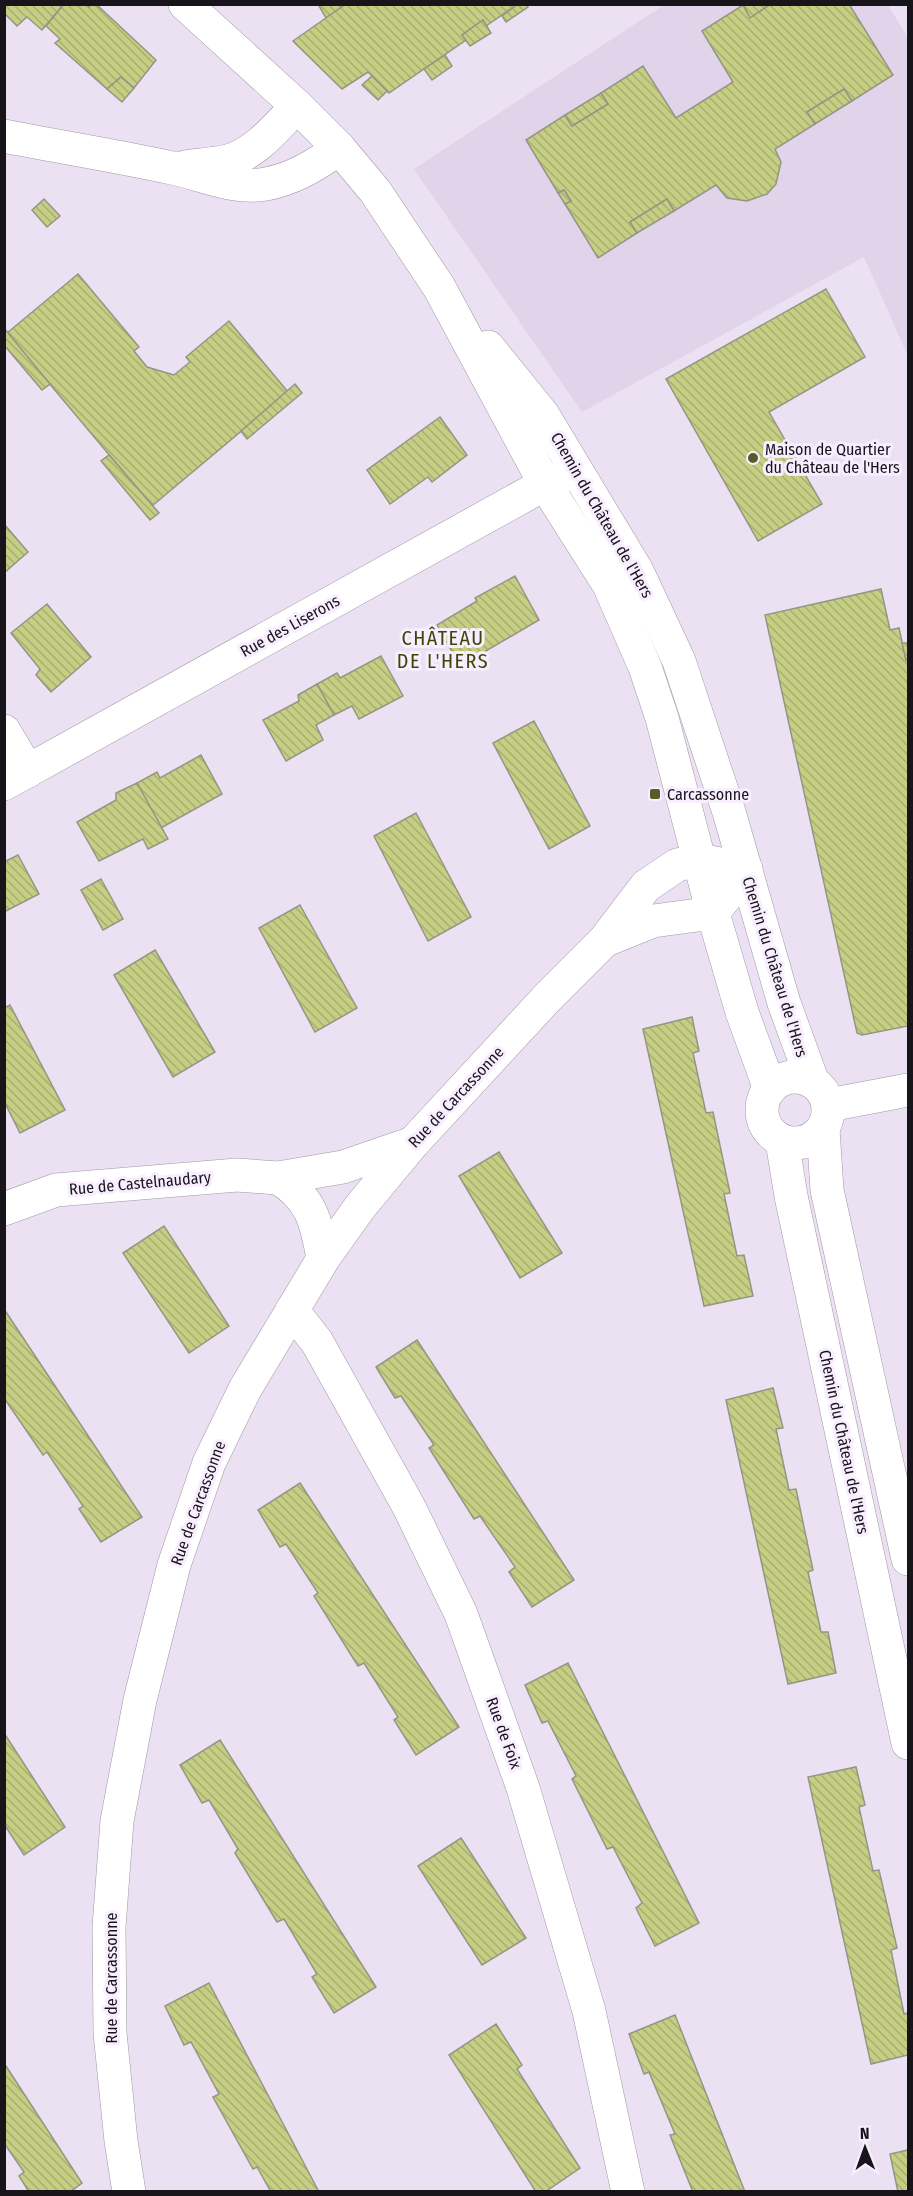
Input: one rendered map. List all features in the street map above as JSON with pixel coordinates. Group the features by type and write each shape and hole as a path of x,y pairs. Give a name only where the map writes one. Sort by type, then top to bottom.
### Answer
{"street":[{"name":"Chemin du Château de l'Hers","path":"185,4 297,106 339,148 375,191 439,287 543,415 637,570 679,661 729,812 784,1003 821,1105 827,1190 909,1559"},
{"path":"175,168 228,161 246,153 266,138 297,106"},
{"path":"4,136 175,168 223,183 264,184 302,173 339,148"},
{"name":"Chemin du Château de l'Hers","path":"439,287 545,484 609,585 645,667 665,729 713,913 742,1012 770,1089"},
{"name":"Rue des Liserons","path":"16,778 545,484 577,470"},
{"path":"4,731 16,778"},
{"path":"699,860 746,869 713,913"},
{"name":"Rue de Carcassonne","path":"129,2192 121,2141 110,2033 109,1927 117,1821 140,1700 174,1564 209,1463 245,1389 323,1259 360,1207 413,1143 548,997 604,941 646,886 677,866 699,860"},
{"name":"Rue de Carcassonne","path":"604,941 652,921 713,913"},
{"name":"Chemin du Château de l'Hers","path":"821,1105 803,1077 785,1078 770,1089 764,1098 763,1118 767,1128 782,1141 794,1208 909,1743"},
{"path":"782,1141 797,1143 812,1140 821,1105 909,1089"},
{"name":"Rue de Castelnaudary","path":"4,1209 56,1190 237,1175 278,1178 343,1167 413,1143"},
{"path":"278,1178 290,1185 306,1200 318,1231 323,1259"},
{"name":"Rue de Foix","path":"292,1310 323,1352 409,1507 461,1614 523,1788 589,2011 628,2192"}],"shaded area":[{"path":"664,5 888,5 908,38 908,356 864,257 582,412 414,169"}],"building":[{"path":"4,4 64,4 42,30 27,17 17,26 4,13"},
{"path":"64,4 86,4 89,7 91,4 96,4 156,60 134,88 121,77 107,89 55,43 60,39 46,26"},
{"path":"320,4 346,4 326,18"},
{"path":"346,4 518,4 486,26 483,20 462,35 466,40 389,93 368,72 342,89 293,41"},
{"path":"518,4 526,4 528,7 506,22 502,16"},
{"path":"744,4 771,4 750,18"},
{"path":"771,4 849,4 893,75 852,101 844,89 807,112 815,124 775,149 781,162 776,184 767,194 747,201 727,198 716,185 674,211 667,199 630,222 637,233 598,258 565,204 571,201 564,190 558,193 526,140 565,115 572,126 608,104 601,93 643,66 676,118 733,82 702,31 743,5 750,18"},
{"path":"483,20 491,33 470,46 462,35"},
{"path":"445,55 452,66 432,80 424,69"},
{"path":"372,76 387,91 378,100 362,85"},
{"path":"121,77 134,88 122,102 107,89"},
{"path":"844,89 852,101 815,124 807,112"},
{"path":"601,93 608,104 572,126 565,115"},
{"path":"564,190 571,201 565,204 558,193"},
{"path":"44,199 60,216 47,227 32,210"},
{"path":"667,199 674,211 637,233 630,222"},
{"path":"78,274 139,347 134,351 147,367 174,375 190,362 186,357 229,321 288,392 152,506 7,333"},
{"name":"Maison de Quartier du Château de l'Hers","path":"826,289 865,357 769,412 822,504 758,541 666,379"},
{"path":"4,328 50,384 42,390 4,345"},
{"path":"295,384 302,393 247,439 241,431"},
{"path":"440,417 467,455 432,482 428,477 390,504 367,470"},
{"path":"109,455 159,513 150,520 101,461"},
{"path":"4,524 28,552 4,573"},
{"path":"515,576 539,620 460,666 437,625 477,601 475,598"},
{"path":"881,589 890,630 899,628 906,660 908,659 908,1026 862,1035 857,1033 765,615"},
{"path":"47,604 91,657 51,692 36,675 40,669 11,633"},
{"path":"902,643 908,643 908,659 906,660"},
{"path":"381,656 403,696 359,719 352,706 334,715 317,684 337,673 340,678"},
{"path":"317,684 334,715 316,725 323,740 286,761 263,720 299,701 298,695"},
{"path":"534,721 590,826 549,849 493,743"},
{"path":"201,755 222,794 161,828 137,783 157,772 160,778"},
{"path":"137,783 168,839 148,849 143,839 99,861 77,822 116,800 116,793"},
{"path":"416,813 471,917 428,941 374,836"},
{"path":"18,855 39,894 4,912 4,862"},
{"path":"101,879 123,919 103,930 81,890"},
{"path":"300,905 357,1008 315,1032 259,928"},
{"path":"155,950 215,1052 173,1077 114,975"},
{"path":"10,1005 65,1110 20,1133 4,1101 4,1008"},
{"path":"692,1017 699,1051 693,1053 706,1113 713,1112 730,1193 724,1194 737,1256 744,1255 753,1296 704,1306 643,1029"},
{"path":"499,1152 562,1253 520,1278 459,1176"},
{"path":"164,1226 229,1326 189,1353 123,1253"},
{"path":"4,1309 142,1517 101,1542 79,1509 83,1506 47,1452 43,1455 4,1398"},
{"path":"417,1340 574,1580 532,1607 509,1572 515,1567 480,1516 474,1519 429,1448 434,1445 401,1396 395,1398 376,1367"},
{"path":"773,1388 783,1428 776,1429 789,1490 796,1489 813,1570 808,1572 821,1632 828,1632 836,1673 788,1684 726,1400"},
{"path":"300,1483 459,1727 416,1755 394,1720 398,1717 364,1663 358,1666 314,1596 318,1593 286,1544 280,1547 258,1510"},
{"path":"568,1663 699,1923 655,1946 636,1908 642,1903 613,1847 607,1849 572,1779 576,1776 548,1721 542,1723 525,1685"},
{"path":"4,1733 65,1827 24,1855 4,1824"},
{"path":"220,1740 376,1987 334,2013 312,1977 317,1974 284,1919 277,1922 235,1853 238,1849 209,1800 202,1803 180,1765"},
{"path":"856,1767 865,1805 859,1807 873,1871 879,1870 897,1948 891,1950 904,2014 908,2013 908,2055 871,2064 808,1777"},
{"path":"461,1838 526,1938 482,1965 418,1866"},
{"path":"209,1983 319,2192 271,2192 257,2167 253,2169 213,2097 219,2094 191,2042 184,2045 165,2006"},
{"path":"675,2015 745,2192 693,2192 670,2135 675,2134 649,2072 644,2074 629,2034"},
{"path":"496,2024 522,2065 517,2069 580,2168 545,2192 536,2192 449,2055"},
{"path":"4,2063 82,2183 70,2192 29,2192 19,2176 24,2172 4,2143"},
{"path":"908,2150 908,2192 898,2192 890,2154"}],"place":[{"name":"Maison de Quartier du Château de l'Hers","path":"753,458"},
{"name":"Carcassonne","path":"655,794"}],"district":[{"name":"CHÂTEAU DE L'HERS","path":"443,650"}]}
